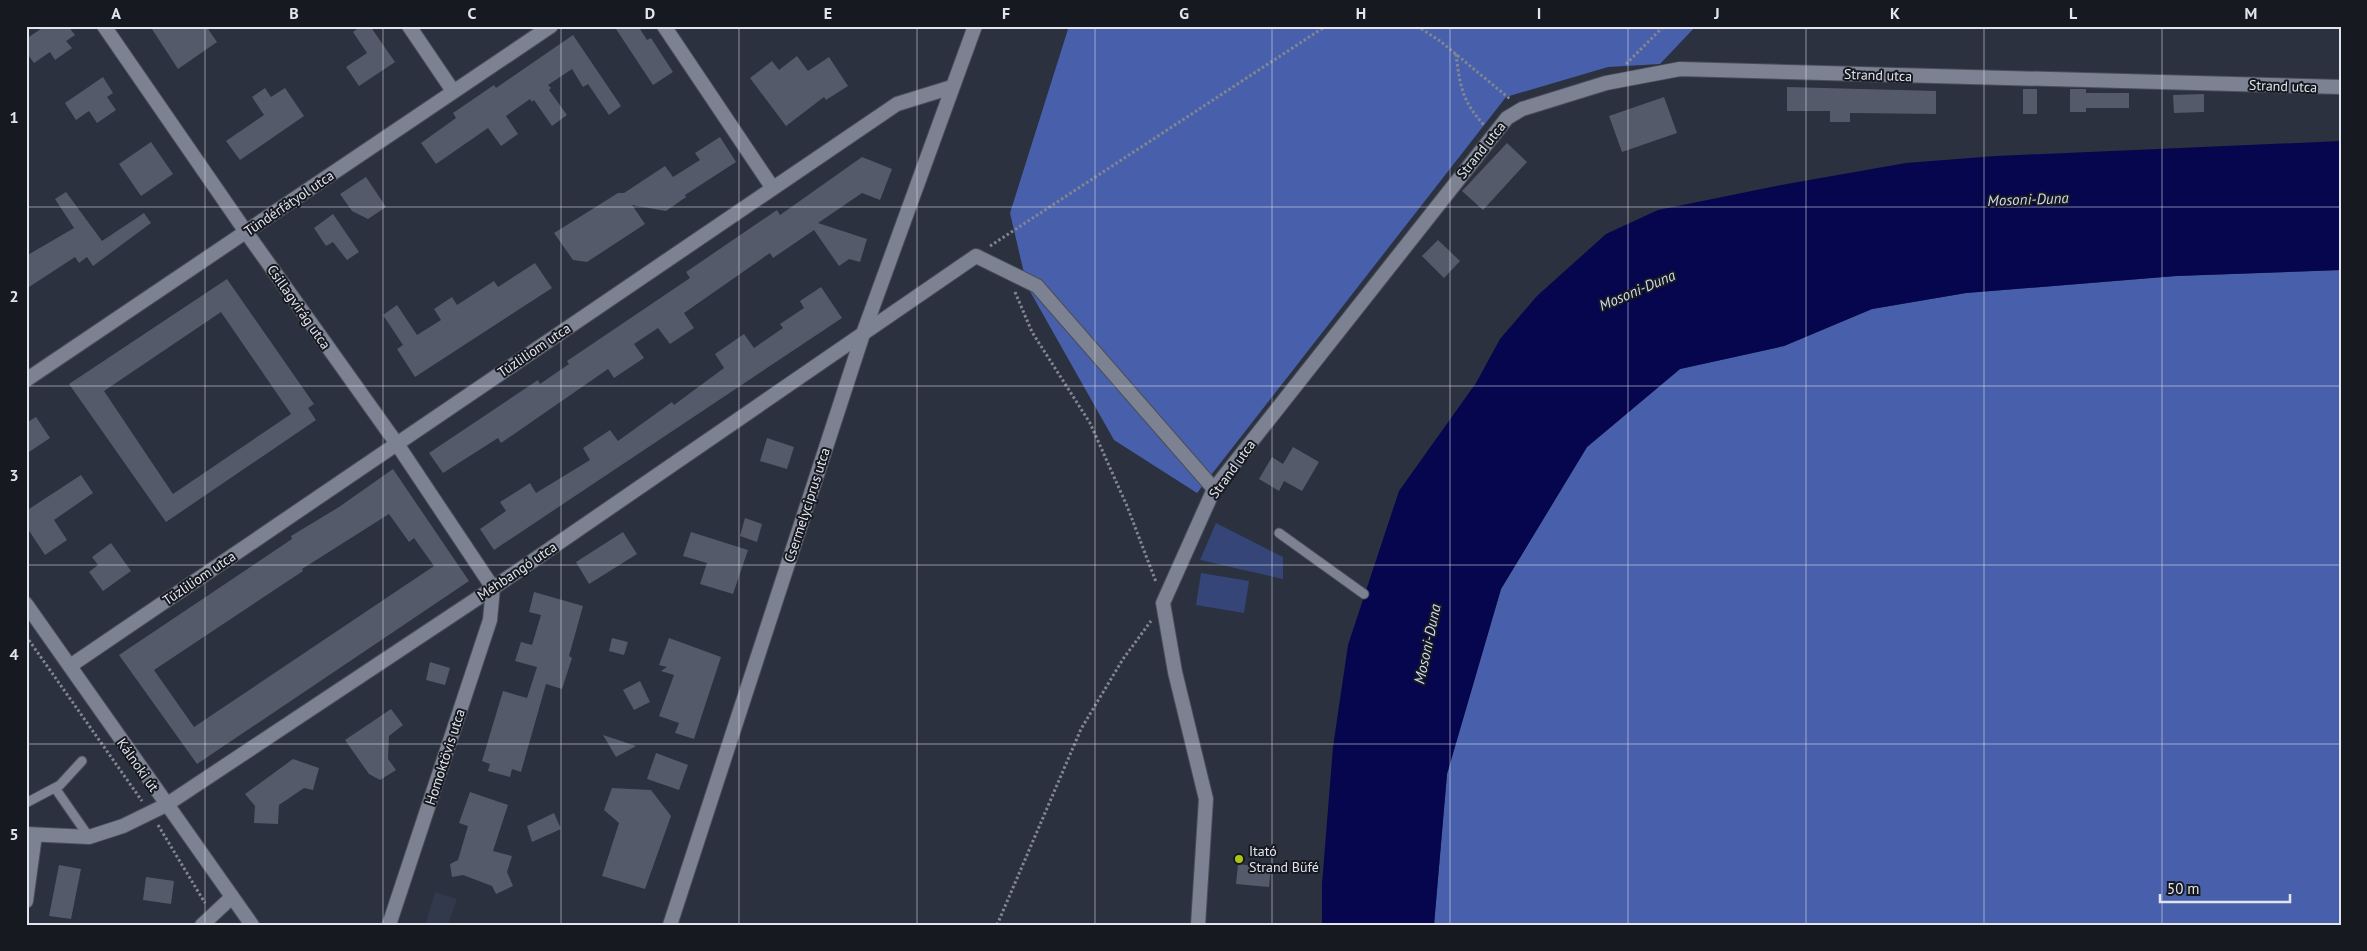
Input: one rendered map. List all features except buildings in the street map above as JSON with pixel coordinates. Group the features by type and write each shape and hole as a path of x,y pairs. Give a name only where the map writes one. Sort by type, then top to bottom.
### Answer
{"street":[{"name":"Csillagvirág utca","path":"104,26 246,232 397,444 493,588"},
{"path":"409,26 453,91"},
{"name":"Tündérfátyol utca","path":"26,380 551,26"},
{"path":"664,26 772,187"},
{"path":"952,87 975,26"},
{"name":"Strand utca","path":"1163,603 1214,488 1493,134 1507,118 1522,109 1606,83 1680,70 2341,87"},
{"name":"Tűzliliom utca","path":"70,666 772,187 897,104 952,87"},
{"name":"Csermelyciprus utca","path":"670,925 864,331 952,87"},
{"path":"976,256 1037,286 1214,488"},
{"name":"Méhbangó utca","path":"31,834 88,837 123,826 166,806 493,588 864,331 976,256"},
{"name":"Homoktövis utca","path":"389,925 490,620 493,588"},
{"path":"1163,603 1175,672 1206,799 1198,925"},
{"name":"Kálnoki út","path":"26,604 166,806 252,925"},
{"path":"26,901 31,834"},
{"path":"202,925 232,897"}],"lane":[{"path":"1279,532 1364,594"},
{"path":"26,804 55,788 82,761"},
{"path":"55,788 88,837"}],"path":[{"path":"976,256 1326,26"},
{"path":"1417,26 1456,54 1522,109"},
{"path":"1606,83 1664,26"},
{"path":"1456,54 1465,100 1470,109 1493,134"},
{"path":"997,925 1081,729 1123,659 1163,603 1127,506 1090,423 1032,332 1006,272"},
{"path":"26,636 151,812 212,914"}],"shaded area":[{"path":"1069,26 1696,26 1660,64 1608,67 1506,97 1197,493 1114,440 1027,286 1010,213"},
{"path":"2341,270 2341,925 1434,925 1447,774 1501,589 1587,447 1680,369 1784,346 1872,309 1966,293 2176,276"},
{"path":"1216,523 1283,557 1283,579 1200,560"},
{"path":"1201,573 1249,581 1244,613 1196,605"},
{"path":"435,892 457,899 448,925 425,925"}],"water":[{"name":"Mosoni-Duna","path":"2341,141 2341,270 2176,276 1966,293 1872,309 1784,346 1680,369 1587,447 1501,589 1447,774 1434,925 1322,925 1322,884 1333,747 1348,645 1399,491 1476,383 1500,339 1537,296 1606,234 1658,210 1781,185 1906,163 1996,156"}],"place":[{"name":"Itató Strand Büfé","path":"1239,859"}]}
